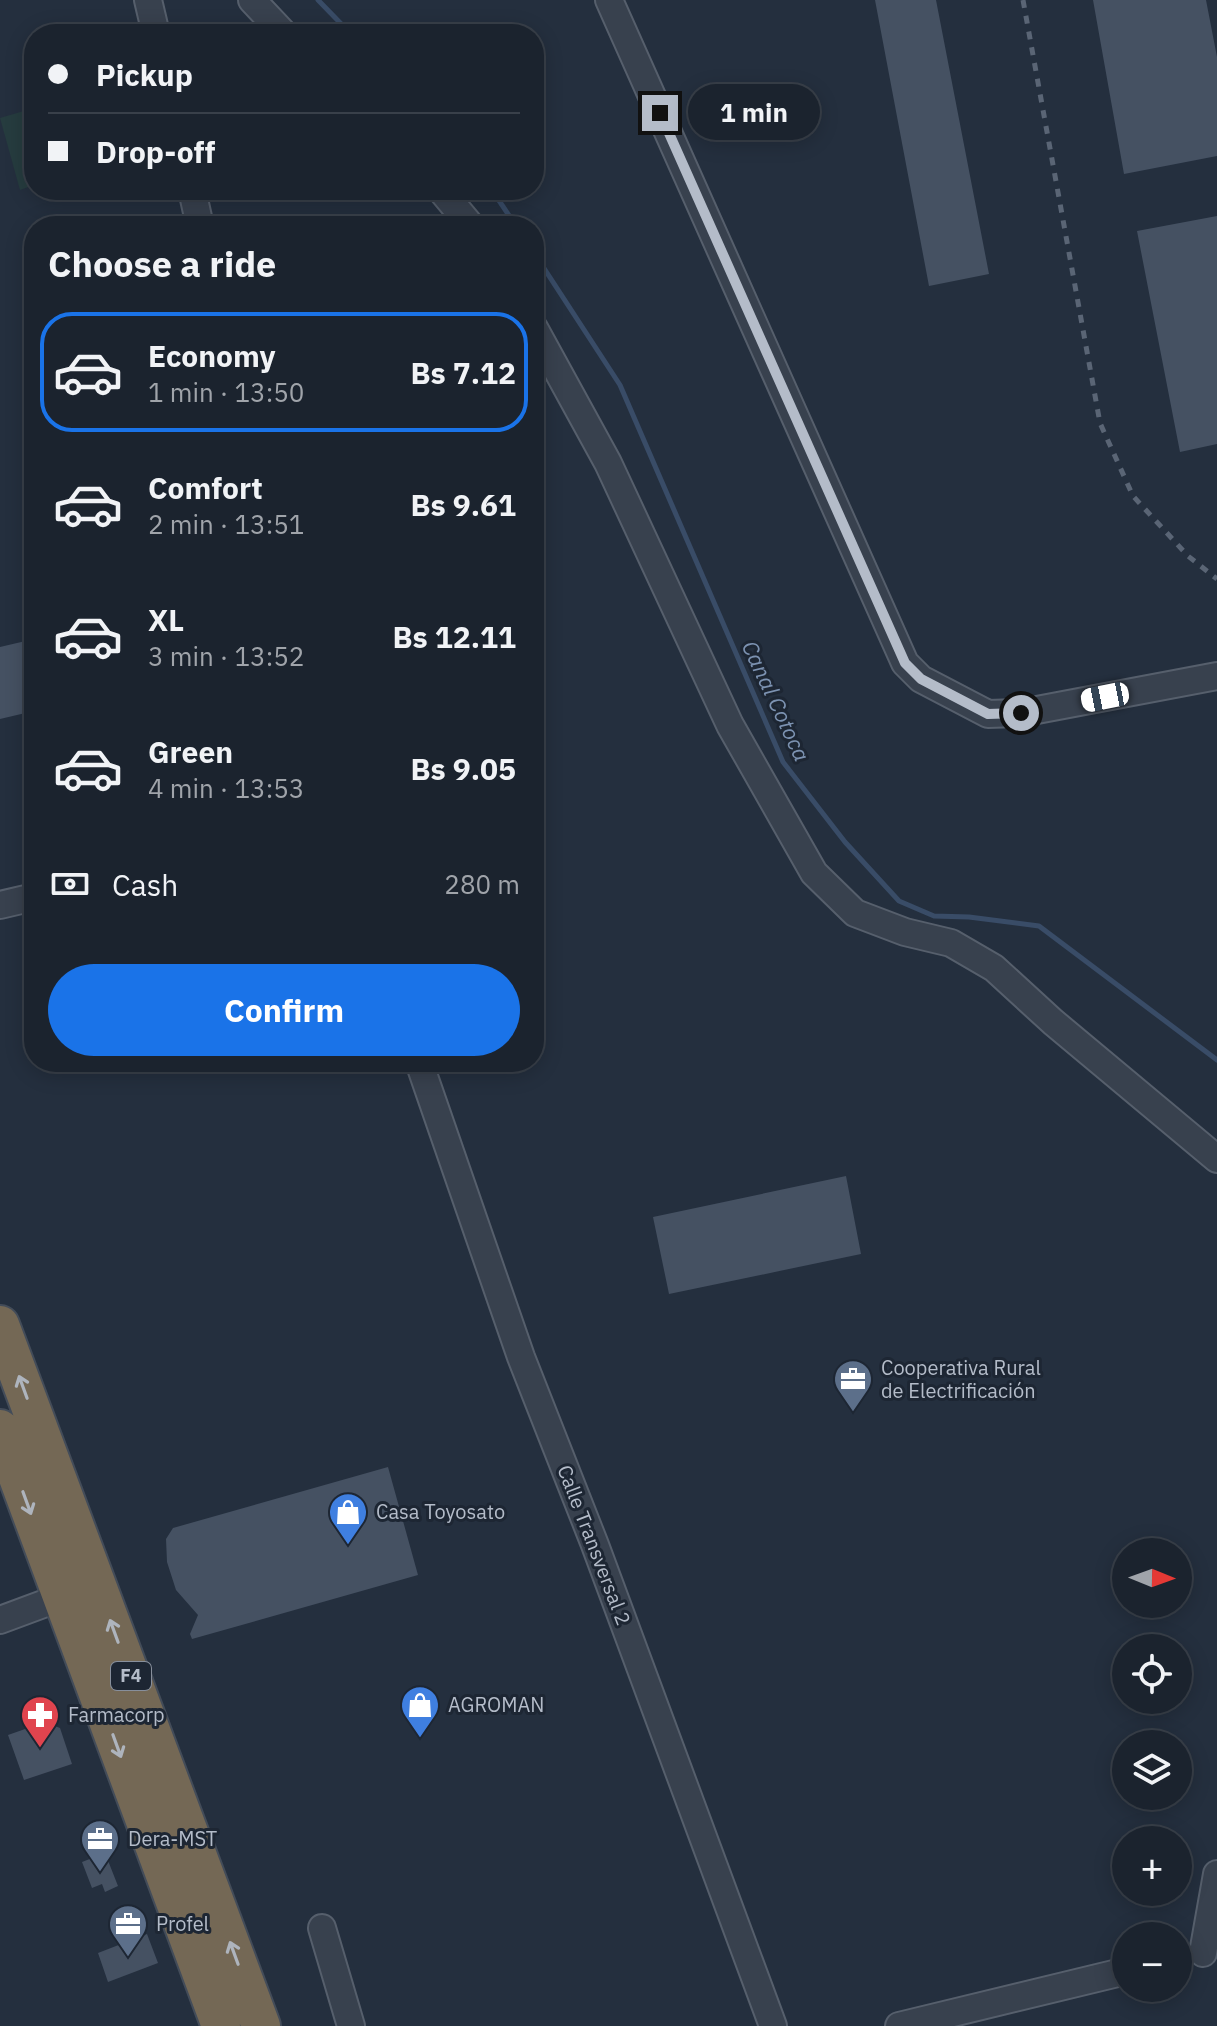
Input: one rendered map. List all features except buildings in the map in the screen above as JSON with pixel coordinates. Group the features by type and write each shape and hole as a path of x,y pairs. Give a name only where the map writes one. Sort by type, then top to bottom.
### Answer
{"highway":[{"name":"F4","path":"0,1325 261,2026"},
{"name":"F4","path":"0,1429 221,2026"}],"street":[{"path":"148,0 154,24"},
{"path":"252,0 275,24"},
{"path":"609,0 905,663 921,679 988,714 1021,713 1217,676"},
{"path":"449,200 463,216"},
{"path":"544,346 608,463 730,725 814,873 855,913 905,932 951,943 994,968 1053,1022 1217,1159"},
{"path":"0,905 24,899"},
{"name":"Calle Transversal 2","path":"422,1072 521,1357 595,1545 773,2026"},
{"path":"0,1620 62,1597"},
{"path":"1199,1953 1217,1874"},
{"path":"322,1928 351,2026"},
{"path":"899,2026 1112,1974"}],"green space":[{"path":"24,111 24,189 20,190 0,118"}],"waterway":[{"name":"Canal Cotoca","path":"318,0 341,24"},
{"name":"Canal Cotoca","path":"499,200 509,216"},
{"name":"Canal Cotoca","path":"544,268 620,385 783,762 845,842 899,901 934,916 1039,926 1217,1060"}],"railway":[{"path":"1023,0 1100,423 1133,496 1188,556 1217,579"}],"place":[{"name":"Cooperativa Rural de Electrificación","path":"853,1413"},
{"name":"Casa Toyosato","path":"348,1546"},
{"name":"AGROMAN","path":"420,1739"},
{"name":"Farmacorp","path":"40,1749"},
{"name":"Dera-MST","path":"100,1873"},
{"name":"Profel","path":"128,1958"}],"route":[{"path":"660,113 865,566 905,663 921,679 952,698 988,714 1021,713"}]}
